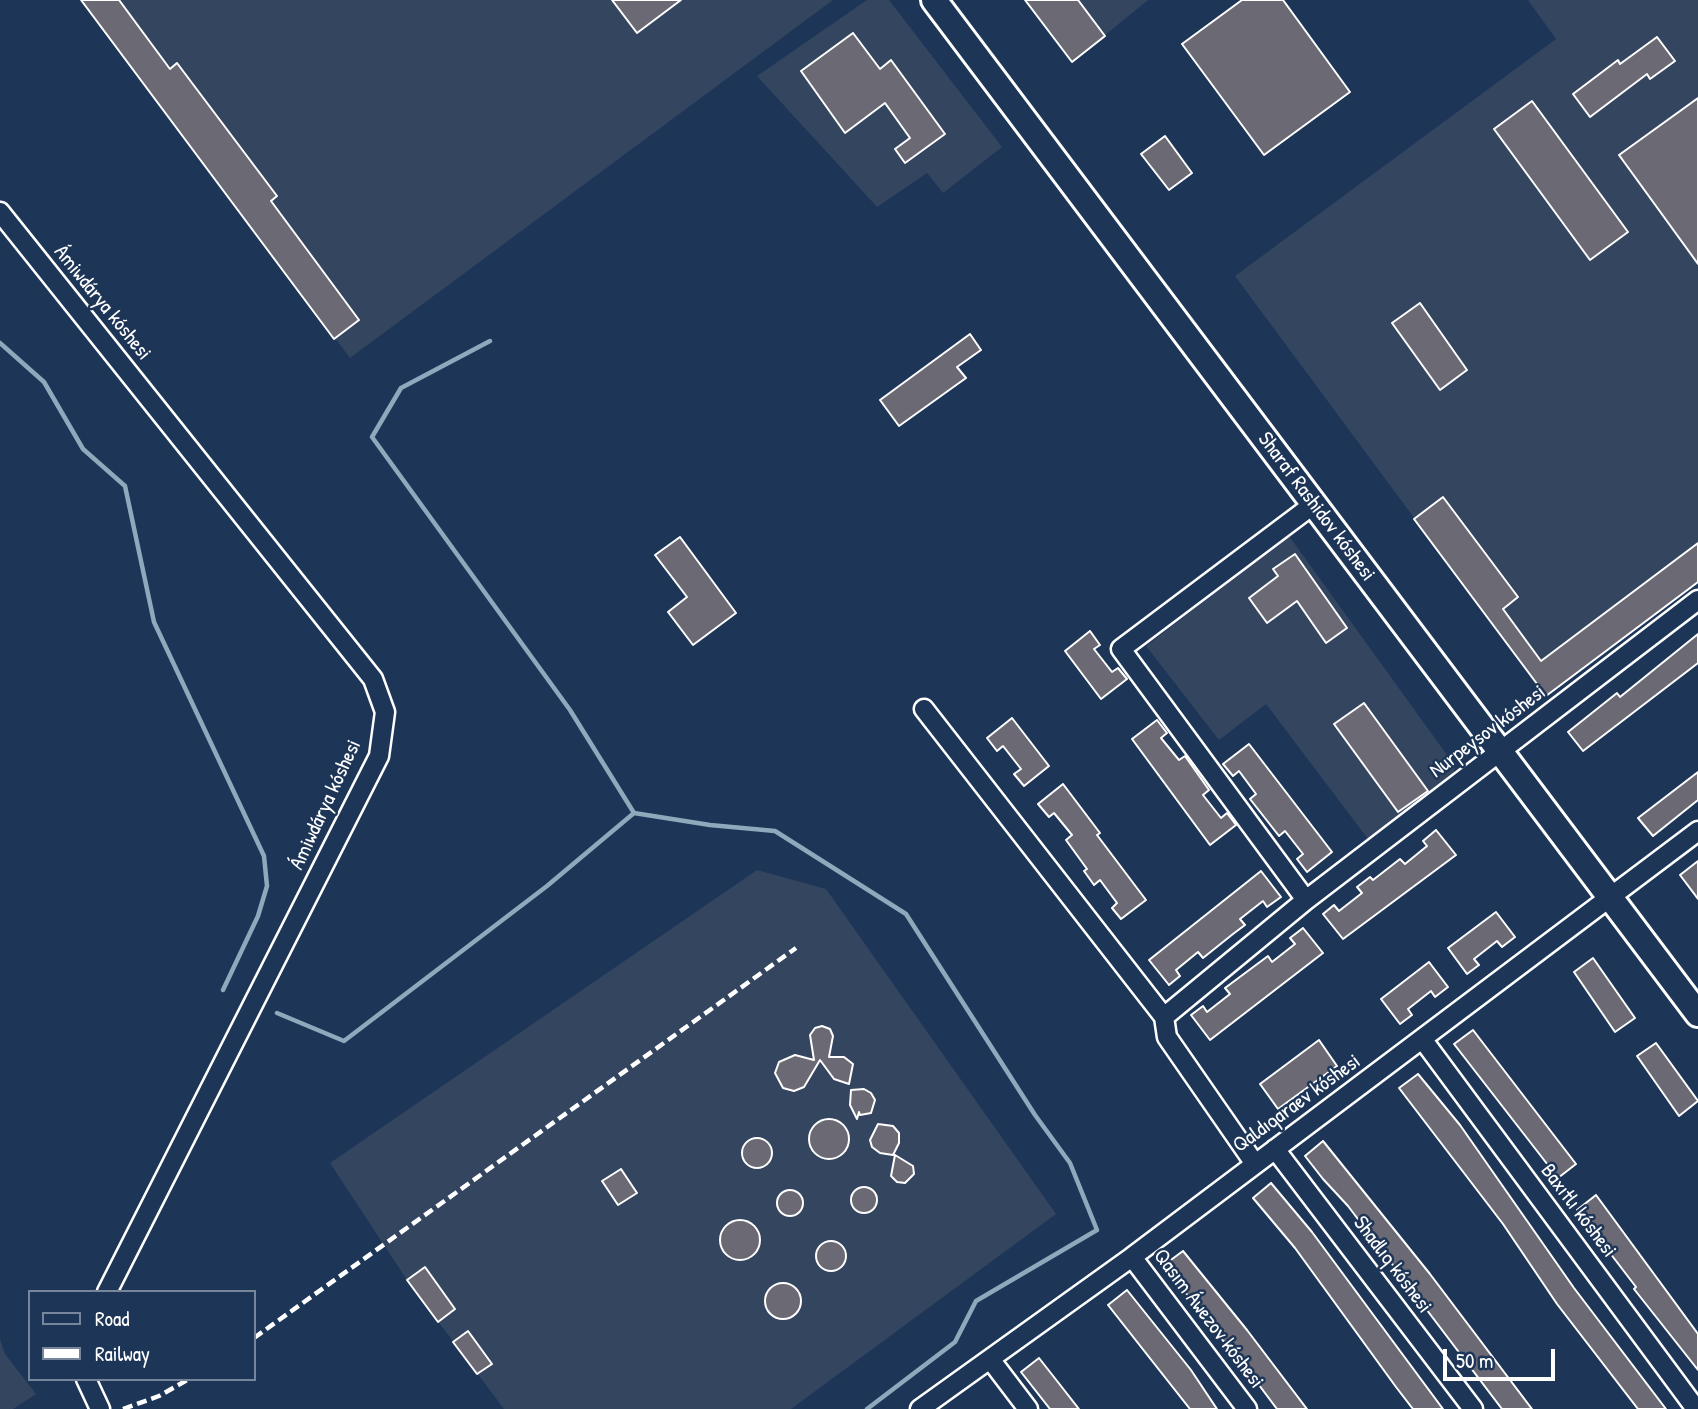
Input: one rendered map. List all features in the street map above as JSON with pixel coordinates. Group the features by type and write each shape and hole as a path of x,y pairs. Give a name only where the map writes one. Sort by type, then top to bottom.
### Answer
{"street":[{"name":"Sharaf Rashidov kóshesi","path":"934,0 1698,1014"},
{"name":"Ámiwdárya kóshesi","path":"0,212 373,679 385,712 379,756 108,1290"},
{"path":"1306,900 1121,649 1314,504"},
{"name":"Nurpeysov kóshesi","path":"1164,1017 1306,900 1698,600"},
{"path":"924,709 1164,1017 1167,1037 1255,1164"},
{"name":"Qaldıqaraev kóshesi","path":"920,1409 1132,1257 1698,831"},
{"name":"Baxıtlı kóshesi","path":"1423,1040 1696,1409"},
{"name":"Shadlıq kóshesi","path":"1275,1149 1473,1409"},
{"name":"Qasım Áwezov kóshesi","path":"1132,1257 1247,1409"},
{"path":"990,1359 1028,1409"},
{"path":"87,1381 100,1409"}],"shaded area":[{"path":"81,0 833,0 350,358"},
{"path":"867,0 889,0 1002,147 943,193 927,173 877,207 757,76"},
{"path":"1026,0 1148,0 1072,62"},
{"path":"1528,0 1698,0 1698,582 1546,696 1235,276 1556,39"},
{"path":"1289,536 1455,766 1452,780 1368,839 1266,704 1219,740 1146,646"},
{"path":"757,870 826,889 1056,1214 791,1409 504,1409 407,1280 330,1163"},
{"path":"0,1339 5,1354 36,1394 13,1409 0,1409"}],"building":[{"path":"81,0 119,0 170,69 177,63 277,196 271,201 359,320 334,339"},
{"path":"612,0 681,0 637,33"},
{"path":"1025,0 1078,0 1105,36 1072,62"},
{"path":"1242,0 1283,0 1350,92 1264,155 1182,44"},
{"path":"853,33 880,69 891,60 945,134 905,163 895,149 910,138 885,103 845,133 801,71"},
{"path":"1657,37 1675,61 1650,79 1647,74 1590,117 1573,94 1618,60 1620,64"},
{"path":"1698,98 1698,264 1619,155"},
{"path":"1532,101 1628,232 1590,260 1494,129"},
{"path":"1165,136 1192,173 1169,190 1141,154"},
{"path":"1420,303 1467,370 1440,390 1392,323"},
{"path":"970,334 981,350 957,367 966,378 899,426 880,400"},
{"path":"1443,497 1518,597 1503,609 1541,661 1698,543 1698,582 1546,696 1414,519"},
{"path":"680,537 736,613 693,645 668,612 687,597 655,555"},
{"path":"1295,554 1347,628 1326,643 1297,601 1267,623 1249,598 1278,576 1273,569"},
{"path":"1090,631 1100,645 1094,649 1112,672 1118,668 1127,679 1101,699 1065,651"},
{"path":"1698,634 1698,663 1583,751 1568,732 1617,693 1620,697"},
{"path":"1364,703 1428,791 1398,812 1334,724"},
{"path":"1012,718 1049,766 1024,786 1014,774 1021,769 1003,746 997,751 987,738"},
{"path":"1157,720 1167,733 1161,738 1179,760 1185,756 1209,790 1203,795 1221,818 1227,813 1236,825 1210,845 1132,739"},
{"path":"1249,744 1332,852 1307,872 1297,859 1303,854 1285,831 1279,836 1250,799 1256,794 1239,771 1233,776 1223,764"},
{"path":"1698,772 1698,800 1653,836 1638,818"},
{"path":"1063,784 1146,900 1121,919 1112,908 1117,903 1100,880 1094,885 1084,871 1087,869 1066,840 1072,835 1054,813 1049,817 1038,804"},
{"path":"1436,830 1456,855 1343,939 1323,914 1334,905 1339,911 1362,893 1357,887 1370,877 1373,880 1400,859 1405,864 1427,846 1423,841"},
{"path":"1698,861 1698,899 1680,875"},
{"path":"1261,871 1281,897 1267,907 1263,901 1240,919 1245,925 1203,958 1198,952 1176,970 1180,976 1169,985 1149,960"},
{"path":"1496,912 1515,937 1502,947 1497,941 1474,959 1479,965 1467,974 1448,948"},
{"path":"1303,928 1323,953 1210,1040 1191,1015 1203,1006 1207,1012 1230,994 1225,988 1268,956 1272,962 1295,944 1290,938"},
{"path":"1593,958 1635,1018 1615,1032 1574,972"},
{"path":"1429,962 1448,987 1435,997 1431,991 1408,1009 1412,1015 1400,1024 1381,999"},
{"path":"822,1026 830,1029 833,1036 829,1057 844,1057 853,1064 849,1084 834,1079 820,1060 804,1087 794,1091 783,1088 775,1073 779,1062 795,1055 814,1060 810,1035 815,1028"},
{"path":"1473,1030 1576,1164 1558,1178 1454,1044"},
{"path":"1319,1040 1337,1066 1278,1109 1260,1084"},
{"path":"1656,1043 1698,1101 1679,1116 1637,1056"},
{"path":"1418,1074 1460,1125 1574,1288 1666,1409 1638,1409 1557,1304 1503,1224 1399,1088"},
{"path":"864,1089 871,1093 875,1100 871,1113 860,1115 859,1112 857,1119 850,1105 851,1090"},
{"path":"829,1119 837,1120 843,1125 848,1131 848,1147 843,1153 837,1158 829,1159 821,1158 815,1153 810,1147 809,1139 810,1131 815,1125 821,1120"},
{"path":"878,1124 893,1126 899,1133 899,1143 893,1155 880,1153 872,1147 870,1140"},
{"path":"757,1138 768,1142 772,1153 768,1164 757,1168 746,1164 742,1153 746,1142"},
{"path":"1323,1141 1430,1274 1532,1409 1502,1409 1348,1206 1305,1156"},
{"path":"895,1155 913,1166 914,1174 905,1183 897,1182 891,1176"},
{"path":"621,1169 637,1193 618,1205 602,1181"},
{"path":"1271,1183 1312,1232 1443,1409 1413,1409 1396,1387 1295,1248 1253,1198"},
{"path":"864,1187 873,1191 877,1200 873,1209 864,1213 855,1209 851,1200 855,1191"},
{"path":"790,1190 799,1194 803,1203 799,1212 790,1216 781,1212 777,1203 781,1194"},
{"path":"1596,1195 1698,1334 1698,1370 1634,1289 1636,1287 1577,1210"},
{"path":"740,1220 748,1221 754,1226 759,1232 759,1248 754,1254 748,1259 740,1260 732,1259 726,1254 721,1248 720,1240 721,1232 726,1226 732,1221"},
{"path":"831,1241 842,1245 846,1256 842,1267 831,1271 820,1267 816,1256 820,1245"},
{"path":"1183,1251 1307,1409 1277,1409 1226,1341 1224,1342 1164,1265"},
{"path":"425,1267 455,1309 438,1322 407,1280"},
{"path":"783,1283 796,1288 801,1301 796,1314 783,1319 770,1314 765,1301 770,1288"},
{"path":"1127,1290 1191,1370 1217,1409 1190,1409 1108,1305"},
{"path":"468,1331 492,1364 477,1374 453,1342"},
{"path":"1039,1358 1079,1409 1050,1409 1021,1372"}],"waterway":[{"path":"490,341 401,388 372,437 570,710 634,813 710,825 775,831 906,914 1035,1115 1070,1163 1097,1230 976,1301 955,1342 867,1409"},
{"path":"0,343 44,382 83,449 125,486 154,622 264,856 267,886 258,916 223,990"},
{"path":"277,1013 344,1041 547,886 634,813"}],"railway":[{"path":"256,1337 796,948"},
{"path":"123,1409 159,1396 185,1381"}]}
